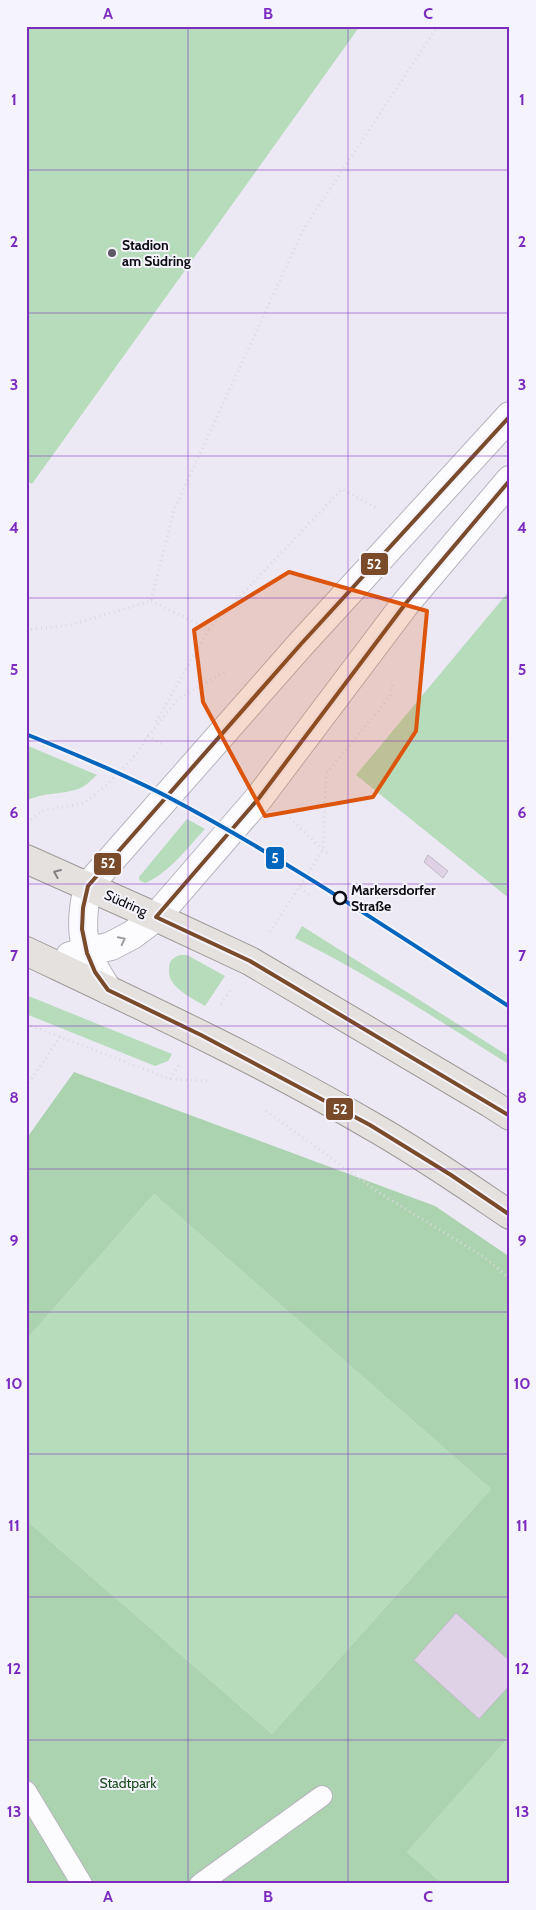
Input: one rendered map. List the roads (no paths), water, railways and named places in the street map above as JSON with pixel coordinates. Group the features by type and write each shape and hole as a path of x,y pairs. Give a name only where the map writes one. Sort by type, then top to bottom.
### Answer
{"main road":[{"path":"108,990 95,972 87,953 82,929 83,908 88,886 195,764 510,416"},
{"path":"34,955 87,953 111,946 132,935 156,917 259,798 406,603 510,480"},
{"name":"Südring","path":"26,859 250,961 510,1116"},
{"path":"34,955 200,1035 370,1124 510,1215"}],"lane":[{"path":"26,1791 82,1884"},
{"path":"200,1884 322,1796"}],"place":[{"name":"Stadion am Südring","path":"112,253"},
{"name":"Markersdorfer Straße","path":"340,898"}],"park label":[{"name":"Stadtpark","path":"128,1783"}]}
